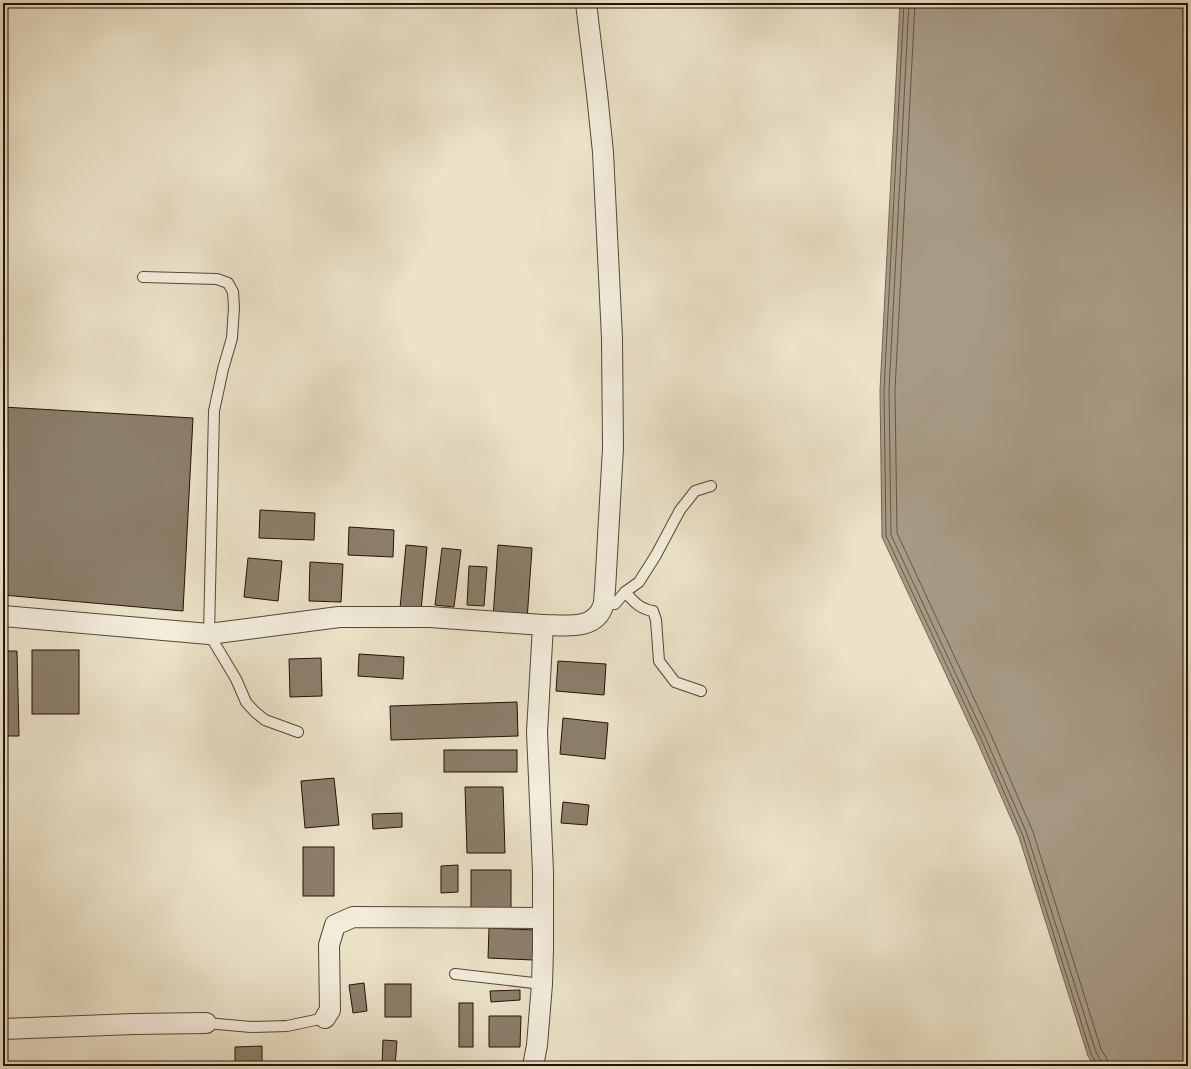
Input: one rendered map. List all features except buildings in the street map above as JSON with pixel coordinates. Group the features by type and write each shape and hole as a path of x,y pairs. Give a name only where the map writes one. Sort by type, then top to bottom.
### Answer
{"street":[{"path":"3,616 209,634 339,617 430,617 542,625 587,624 594,620 603,605 610,502 613,448 612,338 603,152 586,3"},
{"path":"533,1066 537,1045 542,984 543,872 537,732 542,656 542,625"},
{"path":"325,1018 330,1010 329,945 335,925 353,917 543,918"},
{"path":"3,1029 206,1023"}],"lane":[{"path":"143,277 217,279 228,282 233,292 234,307 232,338 214,411 209,634 236,679 246,702 255,712 265,720 298,732"},
{"path":"603,605 614,604 625,592 638,582 656,555 680,510 695,491 711,486"},
{"path":"625,592 635,603 644,609 653,611 656,620 659,661 675,682 701,691"},
{"path":"455,974 542,984"},
{"path":"206,1023 251,1027 287,1026 325,1018"}],"water":[{"path":"900,3 1188,3 1188,1066 1094,1066 1088,1056 1019,837 977,741 882,537 880,390"}]}
